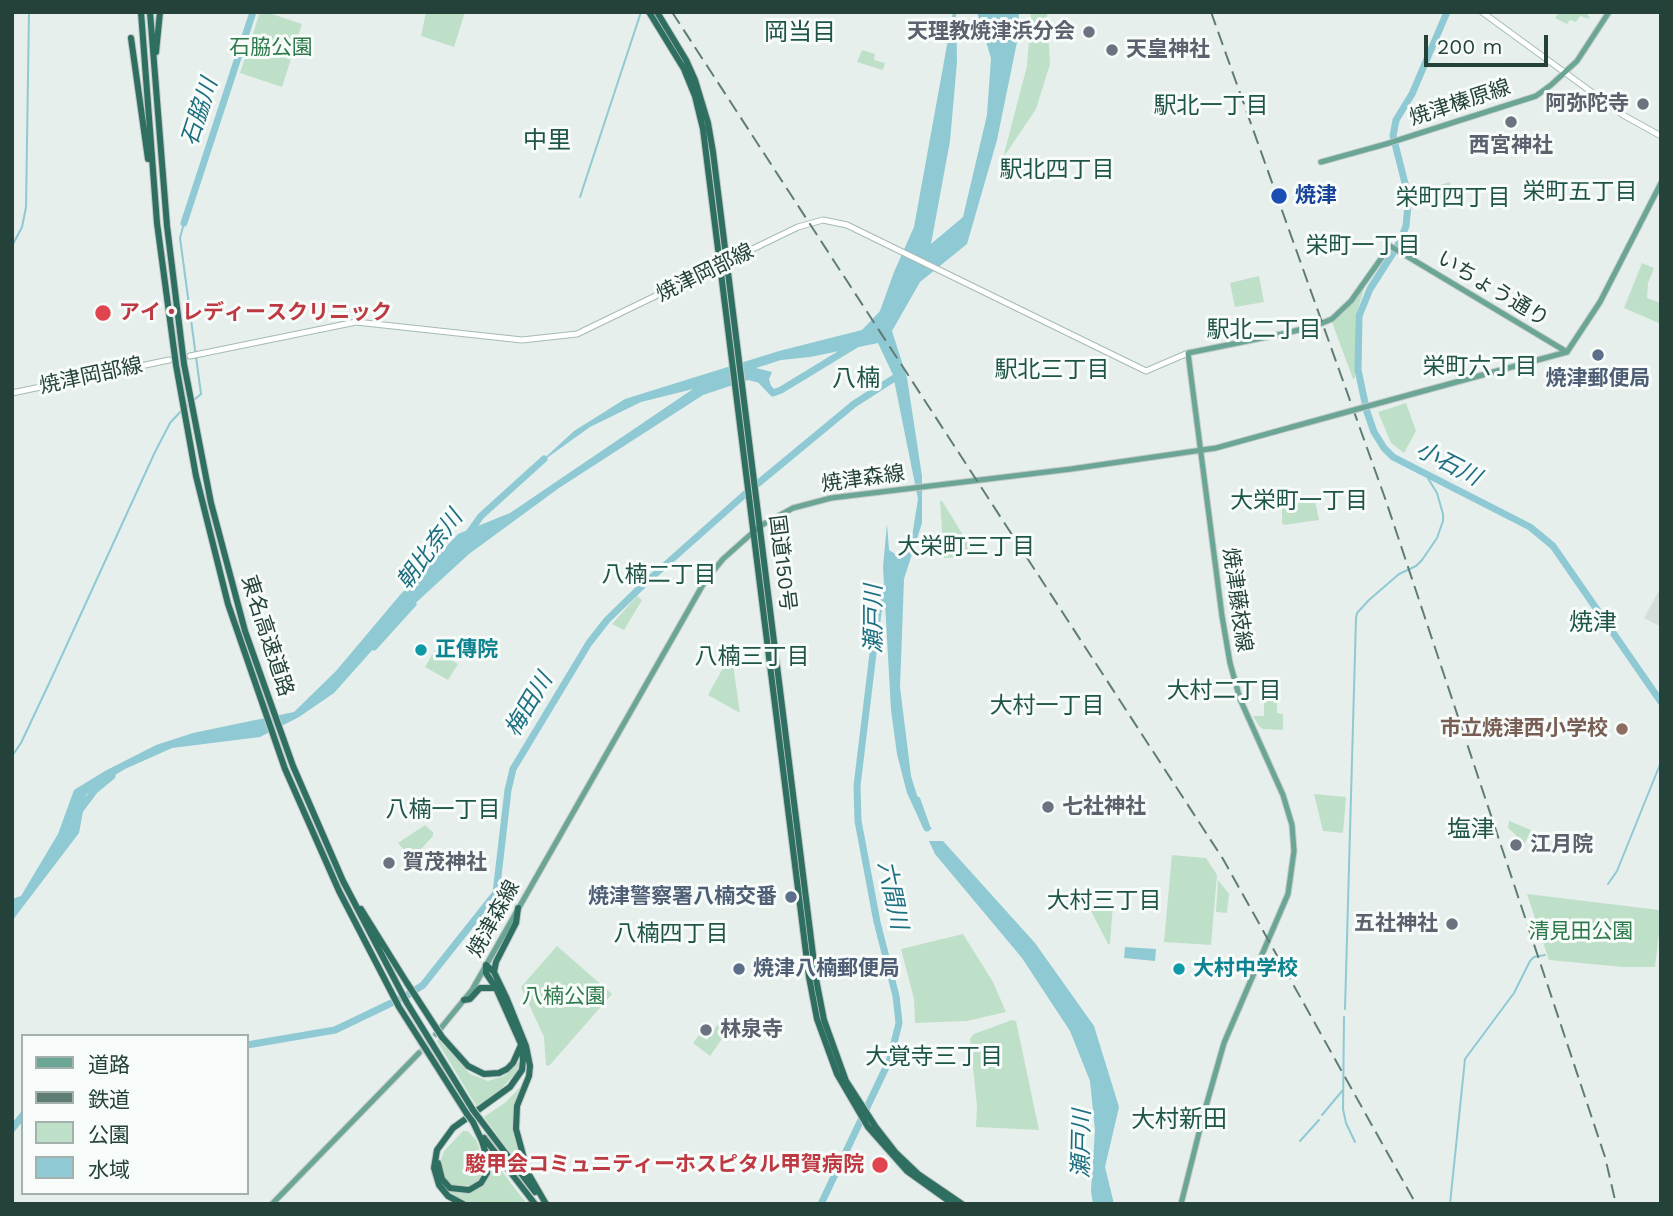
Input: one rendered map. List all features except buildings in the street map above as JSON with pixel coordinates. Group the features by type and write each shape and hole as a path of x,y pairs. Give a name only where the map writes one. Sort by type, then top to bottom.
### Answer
{"highway":[{"name":"東名高速道路","path":"141,12 157,223 176,365 196,476 226,594 260,700 339,891 388,987 470,1112 535,1204"},
{"name":"東名高速道路","path":"150,12 170,251 184,364 194,422 225,558 267,696 343,881 396,983 470,1112"},
{"path":"156,89 160,12"},
{"name":"国道150号","path":"649,12 679,60 700,114 724,263"},
{"name":"国道150号","path":"657,12 686,60 701,97 713,152 751,485 816,979 831,1042 858,1107 907,1171 952,1201 962,1204"},
{"path":"131,38 157,223"},
{"path":"343,881 439,1035 468,1066 484,1074 499,1073 513,1063 524,1046"},
{"path":"494,972 496,962 516,923 518,908"},
{"path":"486,965 494,972 517,1021 530,1066 529,1076 517,1106 516,1129 528,1173 545,1204"},
{"path":"476,1120 485,1149 487,1172 481,1183 474,1188 456,1190 446,1184 440,1174 438,1159 442,1150 459,1128 516,1085 526,1065 524,1046 486,973 486,965"},
{"path":"464,1000 470,999 480,988 496,988"},
{"path":"463,1204 448,1196 439,1185 434,1168 437,1150 453,1128 510,1087 523,1060 524,1046"},
{"name":"東名高速道路","path":"476,1120 545,1204"}],"main road":[{"path":"1482,12 1623,115 1661,136"},
{"name":"焼津榛原線","path":"1321,162 1530,98 1565,72 1592,40 1609,12"},
{"path":"1567,352 1600,302 1661,183"},
{"name":"焼津岡部線","path":"190,356 356,322 528,340 577,334 798,227 816,221 842,223 1146,371 1188,353"},
{"name":"いちょう通り","path":"1188,353 1282,334 1332,319 1344,310 1390,246 1567,352"},
{"name":"焼津森線","path":"439,1035 486,965 700,589 723,558 757,528 782,512 805,504 880,492 1201,450 1567,352"},
{"name":"焼津藤枝線","path":"1181,1204 1224,1043 1284,905 1291,884 1294,859 1292,825 1283,795 1240,699 1230,663 1188,353"},
{"name":"焼津岡部線","path":"12,393 169,360"},
{"path":"272,1204 419,1054"}],"shaded area":[{"path":"1661,587 1661,627 1644,618"}],"green space":[{"name":"石脇公園","path":"260,12 302,24 282,87 240,73"},
{"path":"426,12 465,12 454,47 421,36"},
{"path":"1031,12 1047,12 1050,64 1036,109 1005,155 1027,66"},
{"path":"1559,12 1586,12 1590,19 1580,16 1576,22 1570,20 1567,24 1555,18"},
{"path":"862,50 875,54 874,60 885,63 883,70 857,62"},
{"path":"1450,182 1450,203 1424,190"},
{"path":"1642,263 1654,268 1648,283 1647,298 1661,303 1661,324 1624,308"},
{"path":"1259,276 1264,302 1235,307 1230,283"},
{"path":"1365,286 1355,318 1353,379 1332,322 1346,311"},
{"path":"1406,403 1416,431 1404,453 1391,443 1378,412"},
{"path":"1314,496 1319,520 1284,525 1282,505"},
{"path":"940,501 973,551 963,557 944,558"},
{"path":"637,596 642,600 624,630 612,624"},
{"path":"435,650 458,664 448,680 425,667"},
{"path":"729,657 732,658 740,713 708,695"},
{"path":"1264,698 1277,698 1277,713 1283,714 1283,730 1263,729 1253,716 1264,716"},
{"path":"1314,794 1346,797 1343,833 1323,831"},
{"path":"1509,821 1531,830 1525,843 1508,828"},
{"path":"425,825 433,832 433,836 412,859 398,843"},
{"path":"1172,855 1206,858 1217,875 1211,945 1164,942"},
{"path":"1218,880 1229,894 1227,913 1216,912"},
{"name":"清見田公園","path":"1527,894 1659,910 1661,916 1655,967 1623,967 1549,960"},
{"path":"1100,901 1113,903 1110,944 1090,909"},
{"path":"963,934 993,982 1006,1012 967,1021 915,1023 914,999 901,949"},
{"name":"八楠公園","path":"557,946 612,994 549,1066 546,1065 544,1037 521,987"},
{"path":"1012,1020 1016,1021 1039,1130 976,1127 977,1106 970,1039 974,1034"},
{"path":"718,1024 729,1029 710,1056 693,1043 699,1035 707,1040"},
{"path":"439,1039 470,1074 488,1081 504,1076 521,1060 516,1073 497,1093 477,1107 437,1041"},
{"path":"526,1081 513,1108 513,1133 524,1171 484,1117 506,1102"},
{"path":"463,1131 468,1131 476,1140 485,1164 475,1185 454,1186 448,1183 441,1170 441,1160 444,1151"},
{"path":"489,1155 527,1204 471,1203 455,1198 441,1184 452,1191 464,1193 481,1186"}],"water":[{"path":"953,12 956,12 957,62 950,141 931,244 963,217 987,115 991,58 977,12 1019,12 1018,37 997,140 967,244 920,282 892,331 907,378 922,476 922,523 904,579 900,687 911,776 925,821 1035,943 1094,1026 1119,1107 1105,1167 1114,1204 1093,1204 1091,1191 1095,1130 1090,1081 1070,1031 1022,958 935,854 907,793 897,754 891,710 883,567 887,524 889,550 900,557 911,543 918,499 893,375 878,343 781,360 756,368 772,372 769,379 773,393 764,384 748,380 703,395 559,488 469,554 408,610 334,693 299,717 260,737 172,748 105,781 86,795 79,833 12,921 12,899 21,896 58,834 74,790 156,745 193,733 294,712 336,671 400,595 458,534 510,513 693,389 641,402 590,427 537,465 574,431 625,399 779,351 862,330 880,311 914,227"},
{"path":"1125,947 1156,949 1155,961 1124,958"}],"pier":[{"path":"918,829 937,829 947,841 924,841"}],"waterway":[{"path":"12,246 22,227 26,207 29,12"},
{"name":"石脇川","path":"184,223 253,12"},
{"path":"580,197 641,12"},
{"name":"小石川","path":"1447,12 1412,94 1396,120 1393,136 1406,187 1406,226 1400,242 1370,289 1359,316 1358,370 1367,412 1374,432 1393,457 1530,527 1553,546 1661,702"},
{"path":"184,223 180,238 201,394 187,406"},
{"name":"朝比奈川","path":"758,377 773,393 855,345"},
{"name":"梅田川","path":"248,1045 335,1030 423,985 496,893 508,790 513,769 589,643 607,620 644,584 744,495 854,404 899,375"},
{"path":"12,756 21,743 53,675 155,452 170,423 182,410"},
{"name":"朝比奈川","path":"466,537 481,516 544,459"},
{"path":"1345,1009 1356,618 1357,613 1369,600 1399,574 1416,566 1437,538 1443,514 1437,493 1426,475"},
{"name":"六間川","path":"821,1204 890,1059 899,1023 896,996 877,922 858,821 857,786 878,612 887,585"},
{"name":"朝比奈川","path":"374,647 413,604"},
{"path":"1608,884 1617,871 1661,762"},
{"name":"朝比奈川","path":"80,810 95,790 112,776"},
{"name":"瀬戸川","path":"917,800 927,828"},
{"path":"1450,1204 1465,1059 1514,993 1530,961 1534,957 1545,955"},
{"path":"1344,1017 1343,1109 1355,1142"},
{"path":"1322,1115 1342,1091"},
{"name":"梅田川","path":"12,1129 21,1118"},
{"path":"1300,1141 1319,1120"}],"tunnel":[{"path":"419,1053 436,1034"}],"railway":[{"path":"672,12 1223,859 1416,1204"},
{"path":"1211,12 1386,501 1605,1157 1616,1204"}],"place":[{"name":"天理教焼津浜分会","path":"1089,32"},
{"name":"天皇神社","path":"1112,50"},
{"name":"阿弥陀寺","path":"1643,104"},
{"name":"西宮神社","path":"1511,122"},
{"name":"焼津","path":"1279,196"},
{"name":"アイ・レディースクリニック","path":"103,313"},
{"name":"焼津郵便局","path":"1598,355"},
{"name":"正傳院","path":"421,650"},
{"name":"市立焼津西小学校","path":"1622,729"},
{"name":"七社神社","path":"1048,807"},
{"name":"江月院","path":"1516,845"},
{"name":"賀茂神社","path":"389,863"},
{"name":"焼津警察署八楠交番","path":"791,897"},
{"name":"五社神社","path":"1452,924"},
{"name":"焼津八楠郵便局","path":"739,969"},
{"name":"大村中学校","path":"1179,969"},
{"name":"林泉寺","path":"706,1030"},
{"name":"駿甲会コミュニティーホスピタル甲賀病院","path":"880,1165"}],"district":[{"name":"岡当目","path":"800,33"},
{"name":"駅北一丁目","path":"1211,106"},
{"name":"中里","path":"547,141"},
{"name":"駅北四丁目","path":"1057,170"},
{"name":"栄町五丁目","path":"1580,192"},
{"name":"栄町四丁目","path":"1453,198"},
{"name":"栄町一丁目","path":"1363,246"},
{"name":"駅北二丁目","path":"1264,330"},
{"name":"栄町六丁目","path":"1480,367"},
{"name":"駅北三丁目","path":"1052,370"},
{"name":"八楠","path":"856,379"},
{"name":"大栄町一丁目","path":"1299,501"},
{"name":"大栄町三丁目","path":"966,547"},
{"name":"八楠二丁目","path":"659,575"},
{"name":"焼津","path":"1593,623"},
{"name":"八楠三丁目","path":"752,657"},
{"name":"大村二丁目","path":"1224,691"},
{"name":"大村一丁目","path":"1047,706"},
{"name":"八楠一丁目","path":"443,810"},
{"name":"塩津","path":"1471,830"},
{"name":"大村三丁目","path":"1104,901"},
{"name":"八楠四丁目","path":"671,934"},
{"name":"大覚寺三丁目","path":"934,1057"},
{"name":"大村新田","path":"1179,1120"}]}
